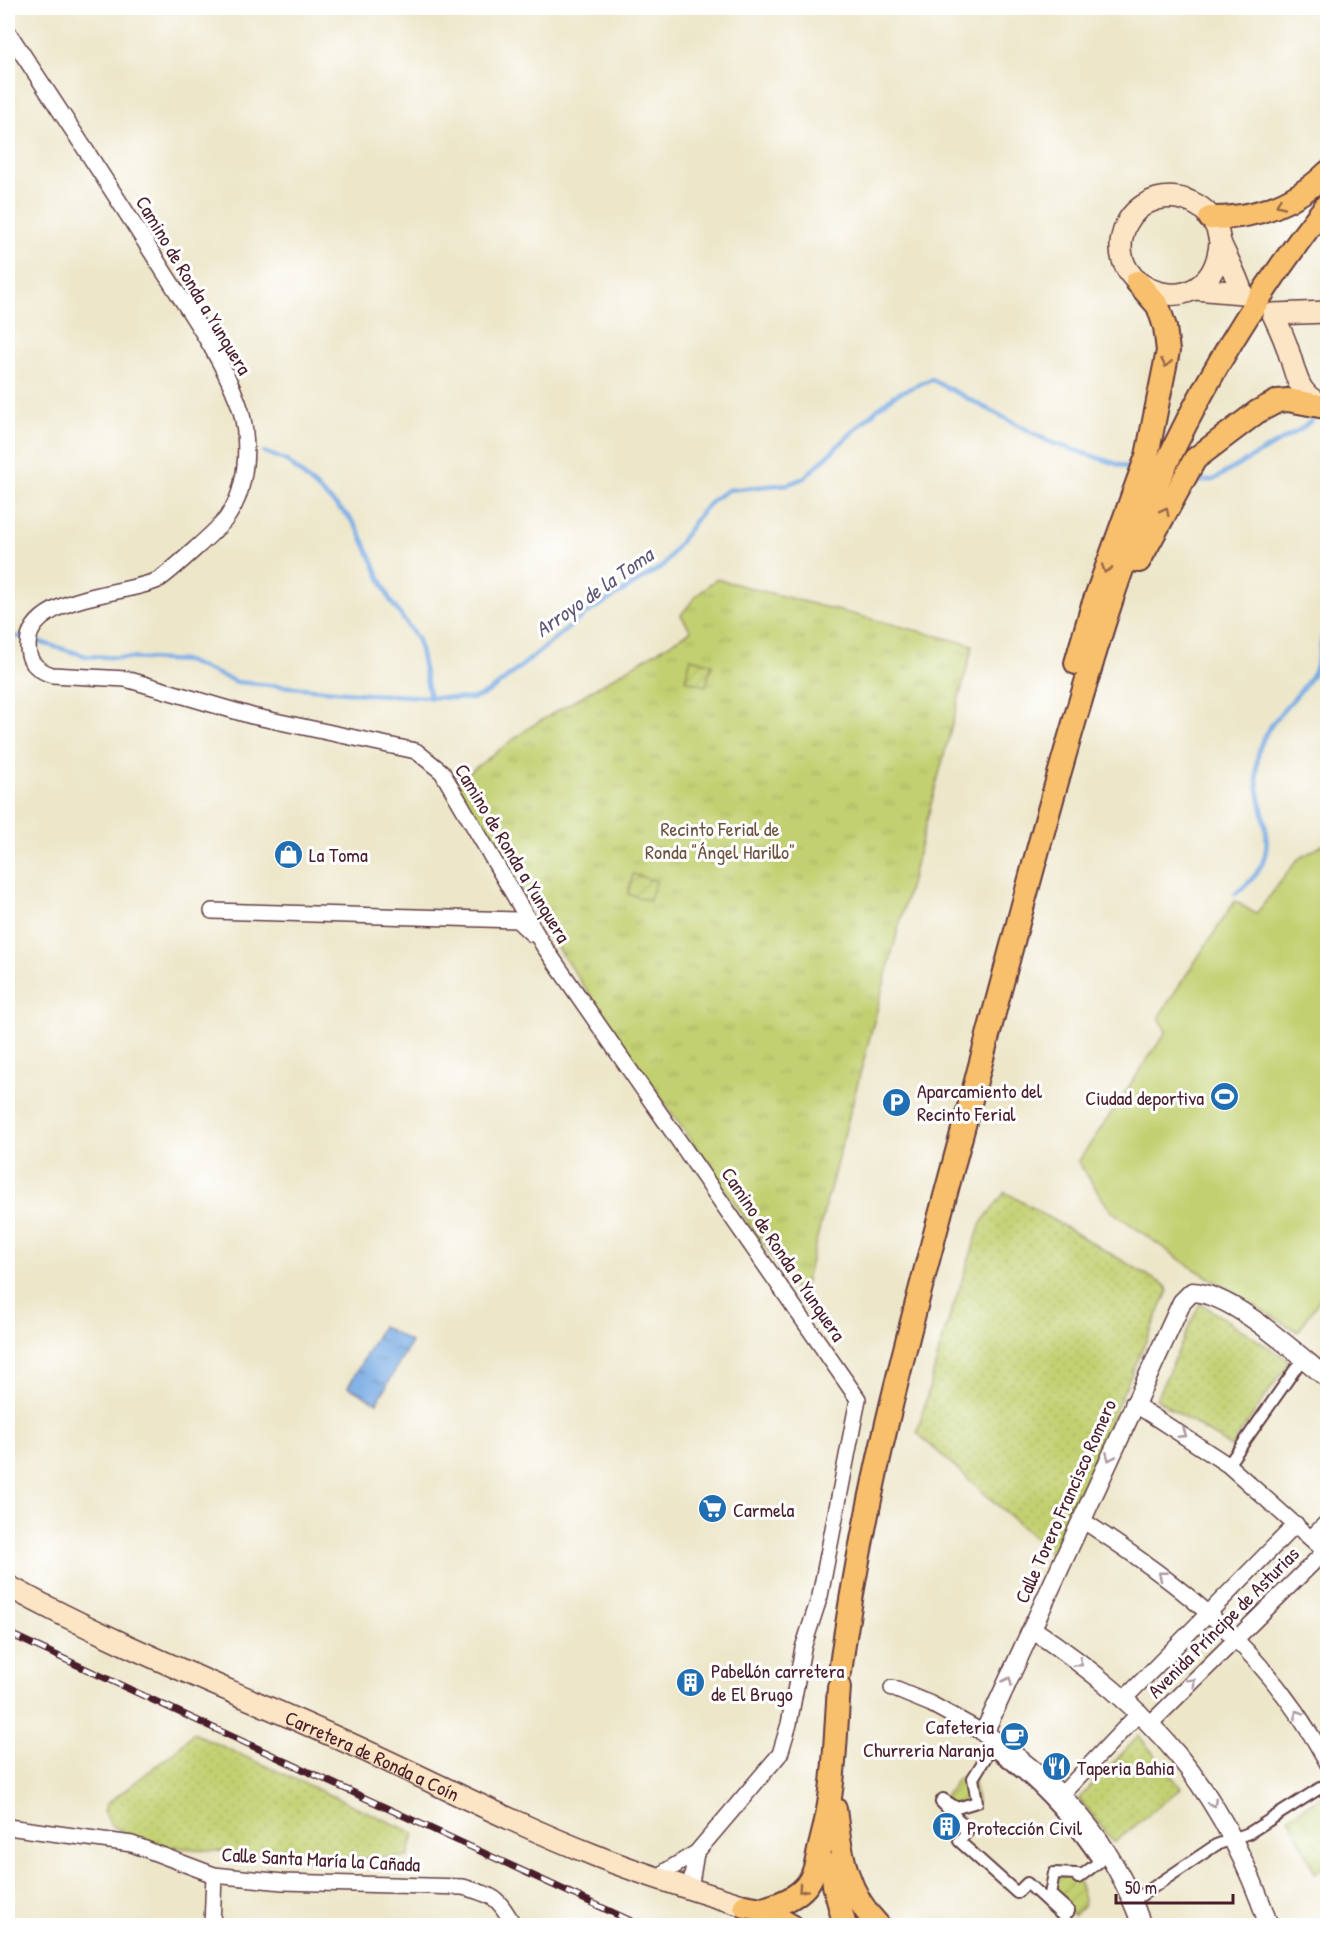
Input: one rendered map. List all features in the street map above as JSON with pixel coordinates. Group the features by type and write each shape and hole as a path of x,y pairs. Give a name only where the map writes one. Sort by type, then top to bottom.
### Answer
{"main road":[{"path":"1210,218 1237,219 1276,207 1312,188 1328,172"},
{"path":"1029,880 1039,798 1092,608 1147,456 1168,351 1165,327 1158,306 1137,282 1127,269 1122,254 1122,238 1127,223 1137,210 1150,201 1175,198 1199,206 1210,218 1242,293 1195,289 1180,294 1165,295 1150,291 1137,282"},
{"path":"757,1914 793,1898 806,1885 814,1872 829,1815 833,1788 839,1680 848,1611 880,1452 1029,880 1095,651 1135,536 1190,414 1238,330 1328,203"},
{"path":"1195,289 1214,270 1220,243"},
{"path":"1292,359 1273,314 1328,312"},
{"path":"1326,407 1311,399 1300,388 1294,374 1292,359 1294,343 1302,329 1314,318 1328,312"},
{"path":"1002,982 1118,619 1139,560 1173,495 1195,459 1257,412 1278,401 1288,400 1326,407"},
{"name":"Carretera de Ronda a Coín","path":"8,1586 126,1647 404,1768 531,1828 757,1914"},
{"path":"833,1788 839,1841 849,1882 858,1902 879,1926"},
{"path":"829,1815 834,1885 845,1926"},
{"path":"757,1914 792,1926"}],"street":[{"name":"Camino de Ronda a Yunquera","path":"8,32 100,171 218,358 239,404 246,451 242,483 228,517 158,579 68,603 43,617 33,629 29,652 37,667 52,675 126,679 252,716 416,751 442,772 543,945 858,1399 820,1596 803,1648 789,1724 780,1754 696,1853 666,1871 663,1880"},
{"path":"212,911 517,920 543,945"},
{"name":"Calle Torero Francisco Romero","path":"984,1733 1133,1403 1182,1302 1192,1292 1207,1292 1269,1330 1303,1358"},
{"path":"1228,1465 1303,1358 1328,1379"},
{"path":"1133,1403 1228,1465 1326,1553"},
{"path":"1082,1520 1143,1560 1210,1612 1236,1637 1270,1676 1301,1718 1328,1764"},
{"name":"Avenida Príncipe de Asturias","path":"1311,1538 1328,1521"},
{"name":"Avenida Príncipe de Asturias","path":"1125,1698 1296,1524"},
{"name":"Avenida Príncipe de Asturias","path":"1062,1794 1326,1553"},
{"path":"1032,1629 1125,1698 1145,1717 1185,1763 1213,1803 1234,1840 1269,1926"},
{"path":"892,1688 931,1704 984,1733 1019,1756 1062,1794 1114,1863 1133,1901 1142,1926"},
{"path":"991,1749 1017,1767 1044,1792 1083,1837 1099,1862 1078,1878 1077,1874 1054,1873 1050,1894 1069,1911 1064,1917 1028,1883 1017,1893 959,1841 967,1832 963,1828 965,1826 941,1802 943,1799 957,1808 977,1802 973,1778 991,1749"},
{"path":"1133,1901 1216,1845 1234,1840 1328,1783"},
{"name":"Calle Santa María la Cañada","path":"8,1827 132,1844 214,1875 283,1882 463,1887 490,1895 503,1904 514,1926"},
{"path":"690,1889 696,1853"},
{"path":"212,1926 214,1875"}],"green space":[{"name":"Recinto Ferial de Ronda \"Ángel Harillo\"","path":"716,579 973,645 801,1299 556,946 455,783 530,727 691,631 681,615 695,597"},
{"path":"691,658 712,664 706,686 685,680"},
{"name":"Ciudad deportiva","path":"1327,842 1327,1288 1298,1332 1185,1263 1110,1210 1078,1162 1166,1032 1159,1016 1235,901 1256,914 1297,860"},
{"path":"633,874 656,881 650,901 628,894"},
{"path":"1005,1192 1166,1286 1168,1291 1052,1554 917,1433 943,1337 981,1223"},
{"path":"1200,1303 1290,1361 1231,1447 1156,1399"},
{"path":"193,1733 414,1833 408,1857 307,1859 162,1846 128,1835 110,1824 104,1811 107,1804 174,1752"},
{"path":"1139,1736 1181,1788 1114,1843 1079,1798"},
{"path":"958,1778 973,1778 977,1802 957,1808 943,1799"},
{"path":"1326,1793 1327,1866 1315,1873 1289,1817"},
{"path":"1054,1873 1077,1874 1085,1904 1073,1915 1050,1894"}],"water":[{"path":"382,1326 411,1342 377,1403 348,1387"}],"waterway":[{"name":"Arroyo de la Toma","path":"8,636 23,637 86,656 186,661 237,682 367,694 471,699 497,686 584,615 663,566 702,511 714,499 728,490 789,484 804,478 877,409 895,395 931,379 1050,442 1132,469"},
{"name":"Arroyo de la Toma","path":"1194,482 1213,480 1301,429 1313,419"},
{"path":"264,452 287,461 349,517 359,531 390,600 418,640 430,698"},
{"path":"1235,894 1254,877 1263,860 1267,843 1258,790 1259,750 1269,728 1301,691 1314,671 1323,635"}],"railway":[{"path":"8,1633 642,1926"}],"place":[{"name":"La Toma","path":"288,854"},
{"name":"Ciudad deportiva","path":"1225,1097"},
{"name":"Aparcamiento del Recinto Ferial","path":"896,1102"},
{"name":"Carmela","path":"712,1509"},
{"name":"Pabellón carretera de El Brugo","path":"690,1682"},
{"name":"Cafeteria Churreria Naranja","path":"1015,1737"},
{"name":"Taperia Bahia","path":"1056,1767"},
{"name":"Protección Civil","path":"946,1827"}]}
